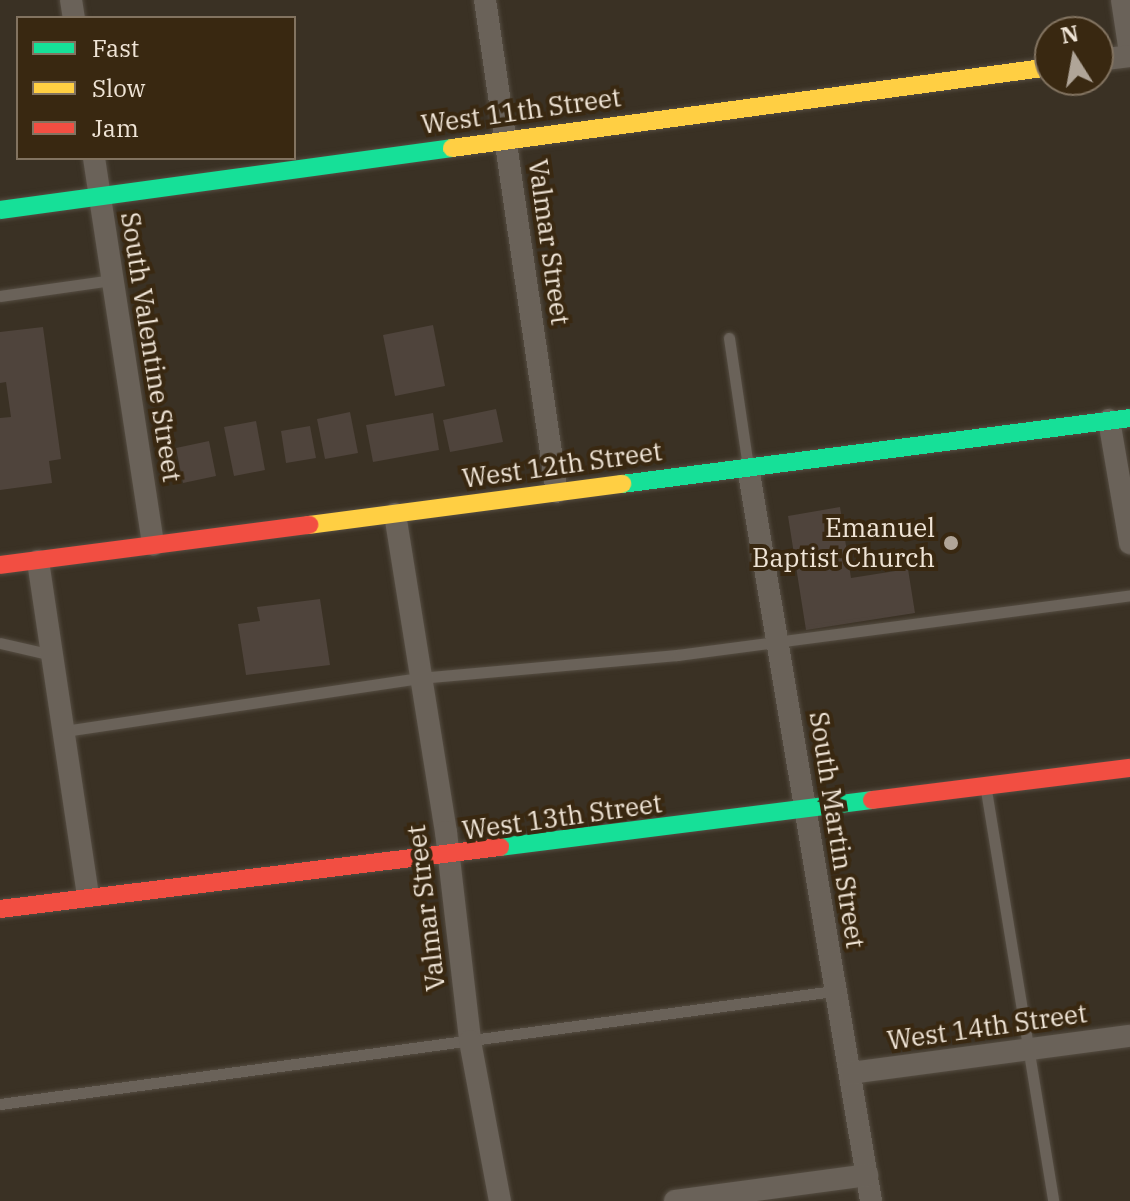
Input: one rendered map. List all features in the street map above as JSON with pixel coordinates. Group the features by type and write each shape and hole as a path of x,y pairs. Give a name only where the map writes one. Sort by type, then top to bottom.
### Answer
{"street":[{"name":"Valmar Street","path":"485,0 557,492"},
{"path":"1122,0 1130,54"},
{"name":"West 11th Street","path":"0,210 1034,69"},
{"name":"South Valentine Street","path":"94,160 153,545"},
{"path":"1120,419 1130,543"},
{"name":"West 12th Street","path":"0,565 1120,419"},
{"name":"South Martin Street","path":"748,467 780,640 804,811 871,1201"},
{"name":"Valmar Street","path":"395,514 450,858 470,1041 500,1201"},
{"path":"38,561 88,896"},
{"name":"West 13th Street","path":"0,909 88,896 450,858 986,790 1130,768"},
{"name":"West 14th Street","path":"851,1073 1130,1036"},
{"path":"675,1201 867,1175"}],"lane":[{"path":"0,296 113,280"},
{"path":"729,338 748,467"},
{"path":"65,731 419,678 437,682 1130,595"},
{"path":"0,643 52,655"},
{"path":"986,790 1053,1201"},
{"path":"0,1104 834,991"}],"building":[{"path":"433,325 445,386 395,396 383,335"},
{"path":"43,327 61,459 49,461 52,483 0,490 0,418 11,417 6,382 0,383 0,332"},
{"path":"496,409 503,442 450,452 443,420"},
{"path":"350,412 358,453 325,459 317,419"},
{"path":"433,413 439,450 373,462 366,425"},
{"path":"256,421 265,470 234,476 224,427"},
{"path":"310,426 316,458 286,463 281,431"},
{"path":"209,441 216,476 183,483 176,448"},
{"path":"840,507 851,578 908,569 915,613 806,630 788,516"},
{"path":"320,599 330,665 246,675 238,624 260,621 257,607"}],"traffic: fast":[{"path":"0,210 452,148"},
{"path":"622,484 1130,418"},
{"path":"500,847 872,800"}],"traffic: slow":[{"path":"452,148 1034,69"},
{"path":"309,525 622,484"}],"traffic: jam":[{"path":"0,565 309,525"},
{"path":"872,800 1130,768"},
{"path":"0,909 500,847"}],"place":[{"name":"Emanuel Baptist Church","path":"951,543"}]}
